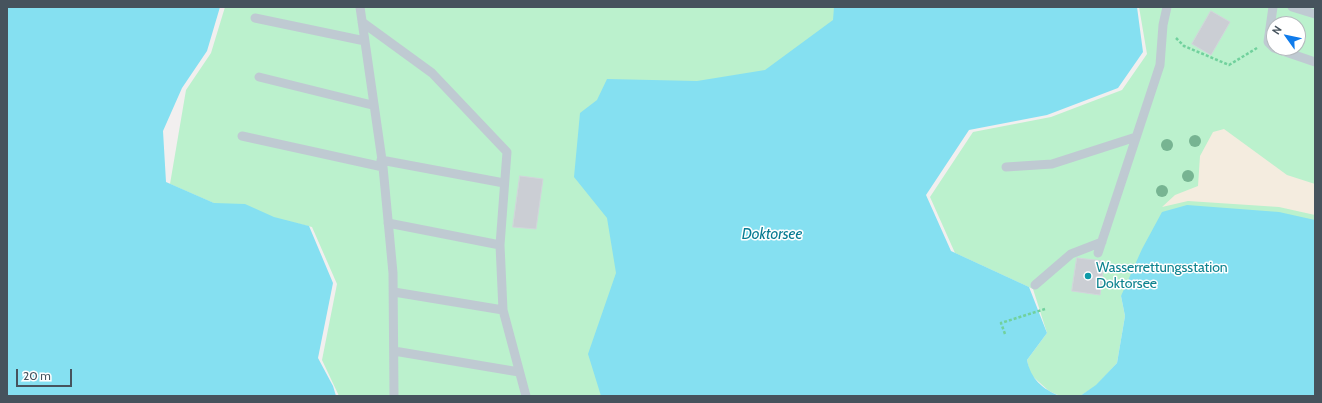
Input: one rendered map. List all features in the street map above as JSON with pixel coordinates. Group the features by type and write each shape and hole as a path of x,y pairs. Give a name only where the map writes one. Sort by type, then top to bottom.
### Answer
{"lane":[{"path":"360,7 372,105 382,163 388,223 394,292 394,396"},
{"path":"1098,253 1160,65 1163,24 1167,7"},
{"path":"1292,7 1315,14"},
{"path":"255,18 365,41"},
{"path":"362,22 432,73 507,152 500,245 503,310 526,396"},
{"path":"1299,56 1315,62"},
{"path":"259,76 372,105"},
{"path":"242,136 382,163 504,183"},
{"path":"1006,167 1052,164 1136,138"},
{"path":"388,223 500,245"},
{"path":"1035,284 1071,254 1102,242"},
{"path":"394,292 503,310"},
{"path":"394,351 519,372"}],"path":[{"path":"1163,24 1184,46 1229,65 1266,49"},
{"path":"1005,334 1000,323 1045,309"}],"green space":[{"path":"225,7 841,7 841,23 611,220 620,275 604,396 339,396 322,360 337,284 312,227 218,205 170,184 186,90 211,53"},
{"path":"1139,7 1315,7 1315,221 1121,296 1125,316 1117,363 1096,386 1080,396 1060,396 1049,391 1030,374 1027,360 1047,333 1033,289 955,253 930,197 973,132 1051,117 1122,90 1147,54"}],"sand":[{"path":"1224,129 1287,175 1315,184 1315,215 1279,207 1188,201 1162,207 1175,195 1198,186 1200,156 1213,132"}],"water":[{"path":"7,7 220,7 207,51 182,88 163,131 166,182 214,203 245,204 274,217 309,226 333,283 318,358 333,386 336,396 7,396"},
{"name":"Doktorsee","path":"834,7 1137,7 1143,52 1118,88 1047,115 969,130 926,195 951,251 1029,287 1047,333 1027,360 1034,378 1043,387 1060,396 601,396 588,354 616,273 607,218 574,177 580,113 597,100 607,79 697,81 765,70 833,20"},
{"path":"1187,205 1279,212 1315,220 1315,396 1080,396 1096,385 1117,363 1125,316 1121,296 1142,249 1162,212"}],"building":[{"path":"1211,11 1230,22 1211,55 1192,44"},
{"path":"520,176 543,179 536,229 513,227"},
{"name":"Wasserrettungsstation Doktorsee","path":"1077,258 1104,261 1100,295 1072,291"}],"place":[{"name":"Wasserrettungsstation Doktorsee","path":"1088,276"}]}
